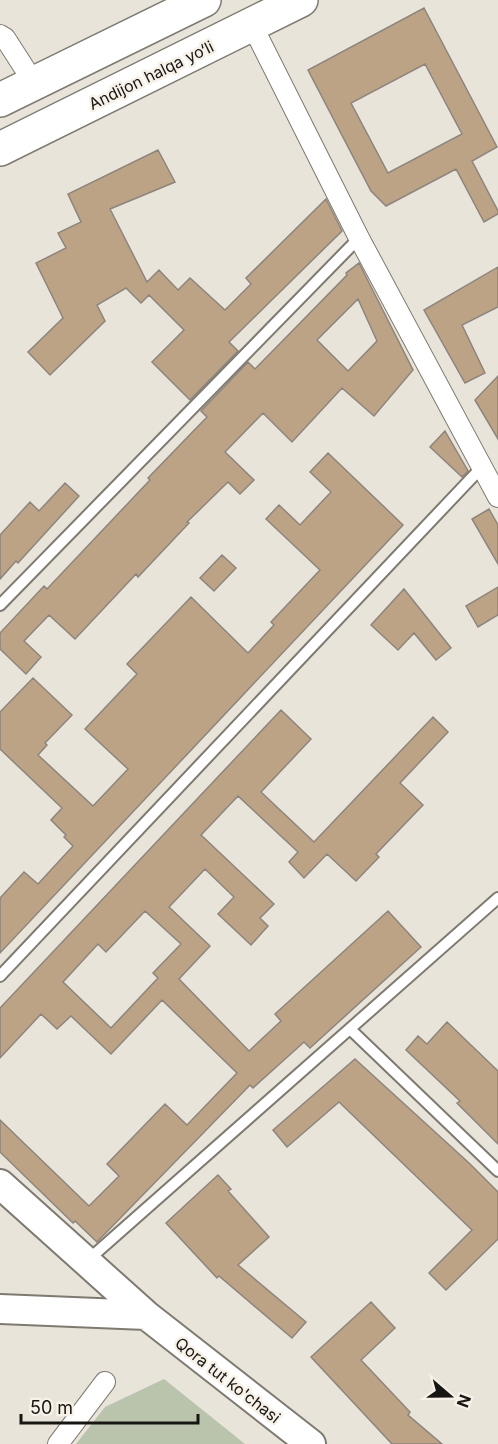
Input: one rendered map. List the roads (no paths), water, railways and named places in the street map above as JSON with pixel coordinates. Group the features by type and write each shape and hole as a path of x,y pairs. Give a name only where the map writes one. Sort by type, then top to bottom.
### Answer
{"highway":[{"path":"0,100 204,0"},
{"name":"Andijon halqa yo‘li","path":"0,149 301,0"}],"street":[{"path":"252,25 359,238 498,497"},
{"path":"0,35 5,38 34,83"},
{"name":"Qora tut ko'chasi","path":"0,1184 146,1316 311,1444"},
{"path":"0,1309 146,1316"},
{"path":"58,1444 105,1382"}],"lane":[{"path":"0,604 359,238"},
{"path":"0,976 481,468"},
{"path":"85,1262 498,898"},
{"path":"350,1029 498,1171"}]}
